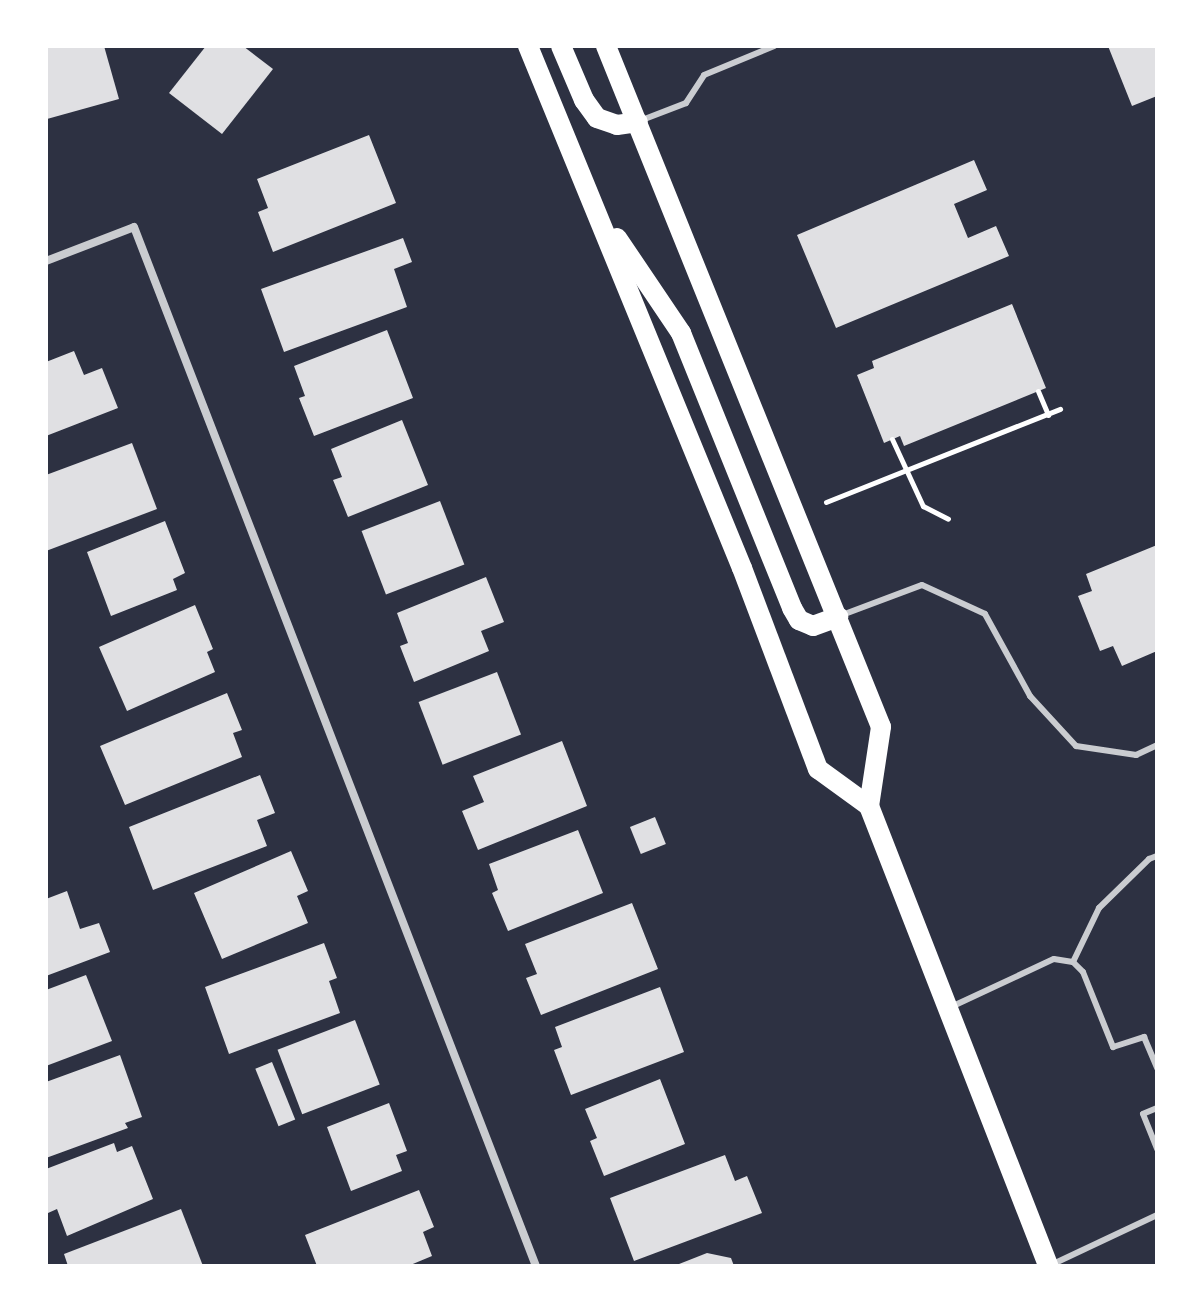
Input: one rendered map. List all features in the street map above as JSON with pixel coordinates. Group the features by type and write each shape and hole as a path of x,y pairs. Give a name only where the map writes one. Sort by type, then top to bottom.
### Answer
{"main road":[{"path":"528,46 598,212 818,769 869,806"},
{"path":"561,46 584,100 597,118 617,125 638,122"},
{"path":"606,46 881,727 869,806 1049,1266"},
{"path":"598,212 681,333 799,620 813,626 838,617"}],"street":[{"path":"46,261 134,227 536,1266"}],"lane":[{"path":"638,122 686,103 704,75 774,46"},
{"path":"838,617 922,585 985,614 1030,696 1076,746 1136,755 1157,745"},
{"path":"1073,962 1099,908 1149,859 1157,856"},
{"path":"948,1008 1054,959 1073,962 1083,972 1113,1047 1144,1037 1157,1068"},
{"path":"1157,1108 1143,1114 1157,1149"},
{"path":"1049,1266 1157,1215"}],"path":[{"path":"1038,391 1048,415"},
{"path":"826,502 1060,409"},
{"path":"892,439 906,472 911,474 923,506 948,519"}],"building":[{"path":"46,46 104,46 119,99 47,119"},
{"path":"206,46 243,46 273,69 222,134 169,93"},
{"path":"1108,46 1157,46 1157,96 1132,106"},
{"path":"369,135 396,203 273,252 258,212 268,208 257,179"},
{"path":"974,160 987,190 954,204 968,238 996,226 1009,256 836,328 797,235"},
{"path":"403,238 412,262 394,269 407,307 284,352 261,289"},
{"path":"1012,304 1046,388 904,446 900,436 884,443 857,375 874,368 872,361"},
{"path":"387,330 413,398 314,436 299,398 305,396 294,366"},
{"path":"74,351 84,375 102,368 118,408 46,436 46,362"},
{"path":"402,420 428,485 348,517 333,480 342,477 331,449"},
{"path":"132,443 157,509 46,551 46,475"},
{"path":"440,501 464,564 386,595 362,531"},
{"path":"165,521 185,573 173,579 177,590 111,616 87,552"},
{"path":"1157,545 1157,651 1122,666 1113,646 1100,651 1078,596 1092,591 1086,574"},
{"path":"486,577 504,622 481,631 489,651 414,682 400,646 408,643 397,613"},
{"path":"195,605 213,649 207,652 215,672 127,711 99,647"},
{"path":"497,672 521,735 443,765 419,702"},
{"path":"227,693 242,730 233,733 242,757 125,805 100,746"},
{"path":"562,741 587,806 478,850 462,811 484,802 473,776"},
{"path":"260,775 275,813 257,820 267,846 153,890 129,827"},
{"path":"655,817 666,844 641,854 630,827"},
{"path":"578,830 603,893 508,931 492,893 498,890 489,864"},
{"path":"291,851 308,891 297,896 308,923 222,959 194,893"},
{"path":"67,891 80,929 99,923 110,952 46,976 46,899"},
{"path":"632,903 658,969 541,1015 526,978 537,974 525,944"},
{"path":"324,943 337,978 329,981 340,1013 229,1054 205,987"},
{"path":"86,975 112,1041 46,1066 46,990"},
{"path":"660,987 684,1052 571,1095 554,1050 562,1047 555,1027"},
{"path":"355,1020 380,1084 302,1114 278,1050"},
{"path":"120,1055 142,1117 125,1123 128,1128 46,1158 46,1082"},
{"path":"272,1062 295,1119 279,1126 255,1069"},
{"path":"660,1079 685,1144 604,1176 590,1141 597,1138 585,1109"},
{"path":"389,1103 407,1151 396,1155 402,1171 351,1191 327,1127"},
{"path":"114,1143 117,1152 132,1146 153,1199 67,1236 57,1209 48,1213 46,1207 46,1169"},
{"path":"725,1155 735,1181 747,1176 762,1213 634,1261 610,1198"},
{"path":"419,1190 434,1227 423,1232 432,1256 408,1266 317,1266 305,1235"},
{"path":"181,1209 203,1266 68,1266 64,1254"},
{"path":"707,1253 731,1258 734,1266 674,1266"}]}
